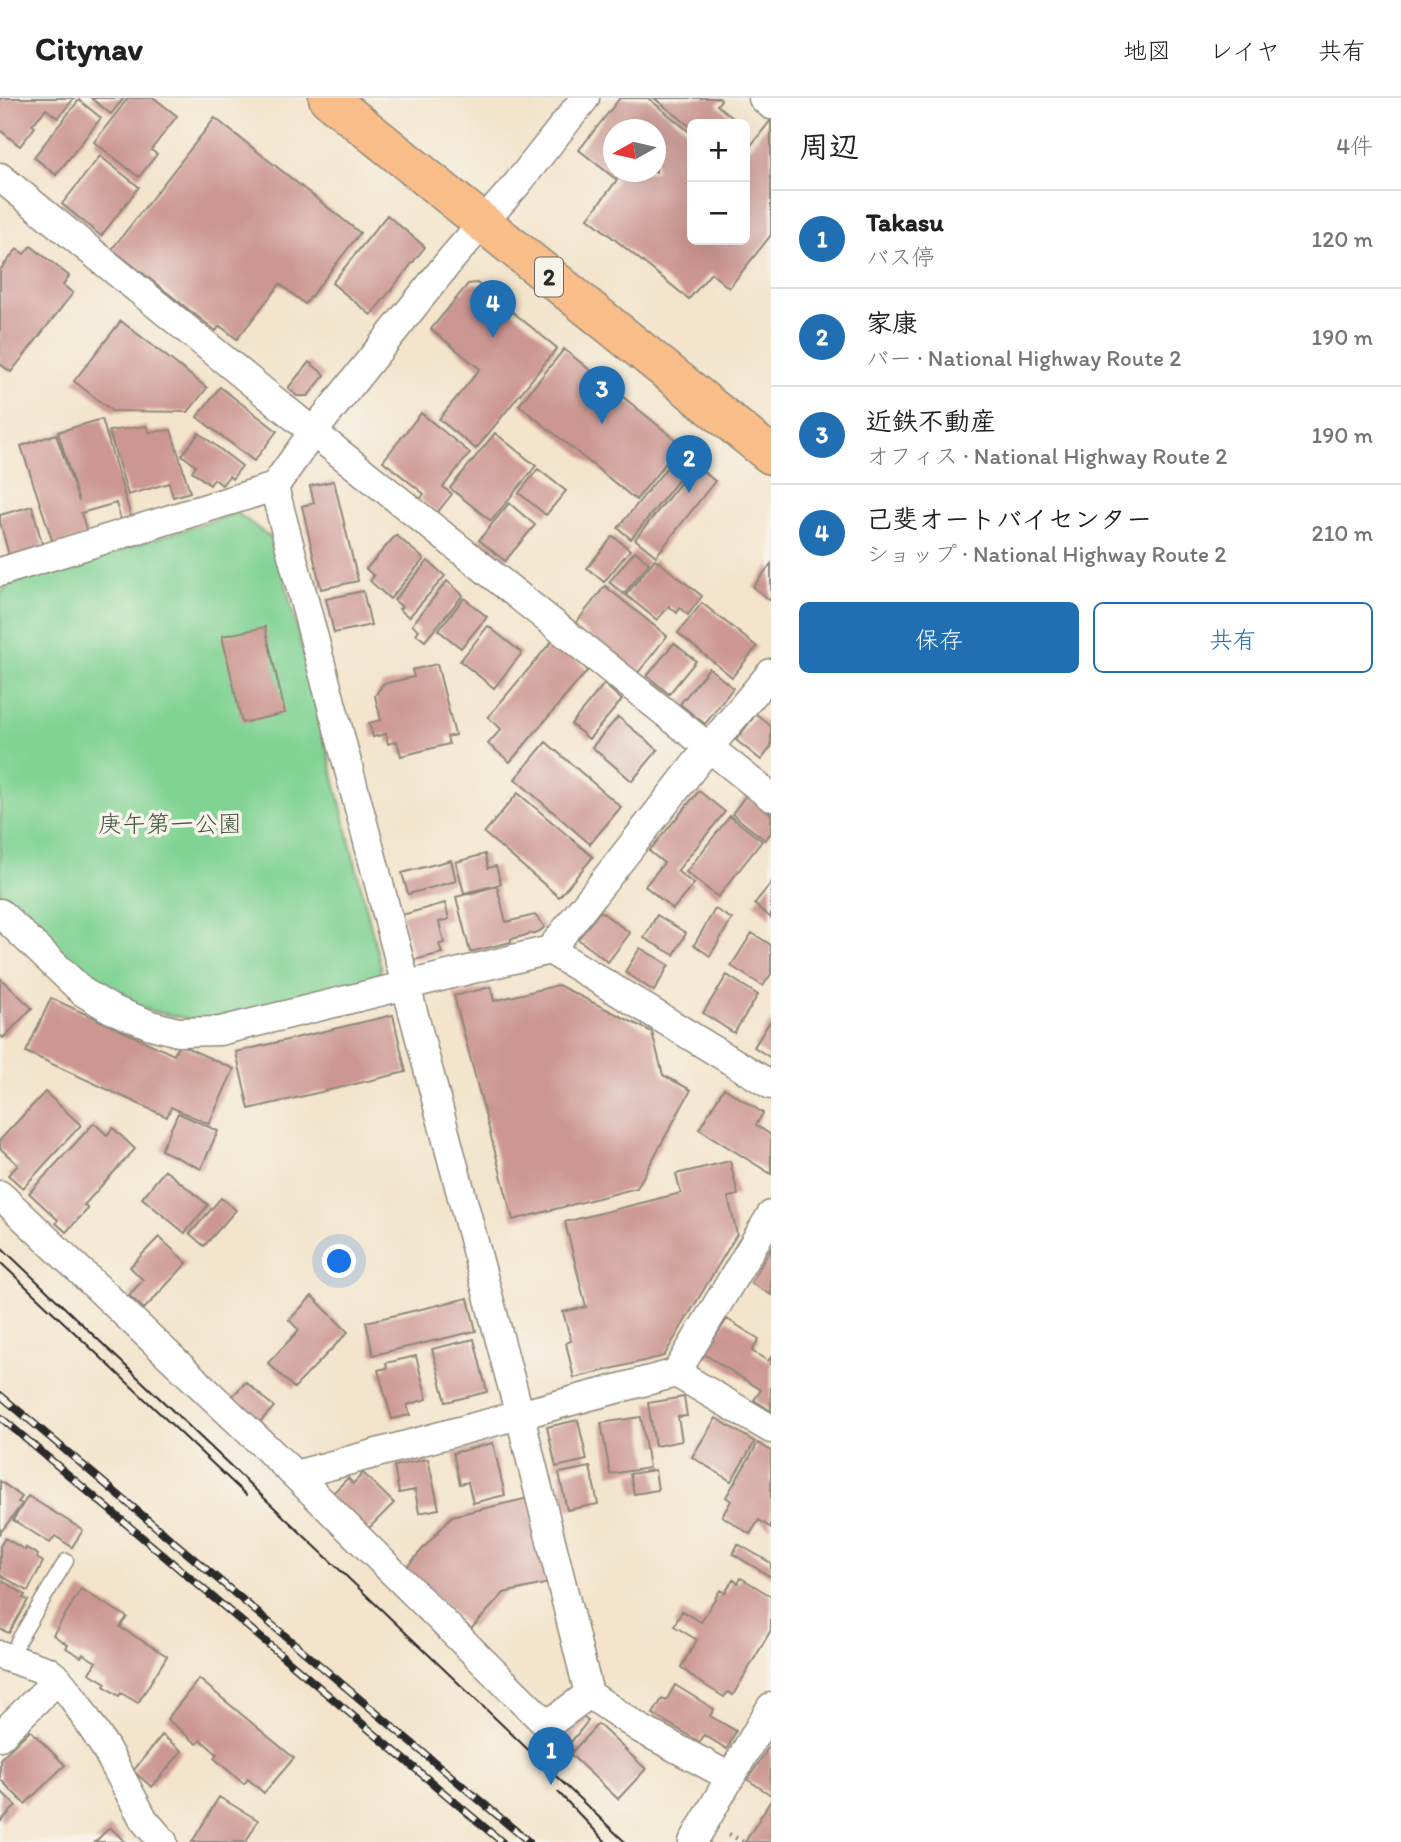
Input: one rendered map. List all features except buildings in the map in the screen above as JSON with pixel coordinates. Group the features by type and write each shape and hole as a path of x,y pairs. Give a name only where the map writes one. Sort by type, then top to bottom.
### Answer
{"highway":[{"name":"2","path":"328,98 771,455"}],"street":[{"path":"0,572 274,486 313,432 585,98"},
{"path":"763,98 771,105"},
{"path":"0,177 313,432 771,797"},
{"path":"274,486 520,1416 589,1694 639,1728 730,1777"},
{"path":"5,929 83,992 111,1009 151,1025 178,1032 220,1031 550,950 709,747 771,673"},
{"path":"550,950 771,1084"},
{"path":"0,1195 295,1475 544,1722 554,1720 589,1694"},
{"path":"295,1475 676,1373 771,1215"},
{"path":"676,1373 771,1430"},
{"path":"6,1658 48,1671 58,1679 106,1749 156,1840"},
{"path":"0,1736 58,1679"},
{"path":"693,1842 771,1707"}],"lane":[{"path":"6,1658 66,1561"}],"green space":[{"name":"庚午第一公園","path":"237,513 275,541 381,967 378,980 227,1017 189,1019 147,1010 111,995 70,965 0,899 0,594 8,585"}],"tram line":[{"path":"0,1246 625,1842"},
{"path":"0,1262 246,1495"},
{"path":"558,1792 606,1842"}],"railway":[{"path":"0,1395 529,1842"},
{"path":"0,1417 502,1842"}],"place":[{"name":"己斐オートバイセンター","path":"493,338"},
{"name":"近鉄不動産","path":"602,424"},
{"name":"家康","path":"689,493"},
{"name":"Takasu","path":"551,1785"}]}
